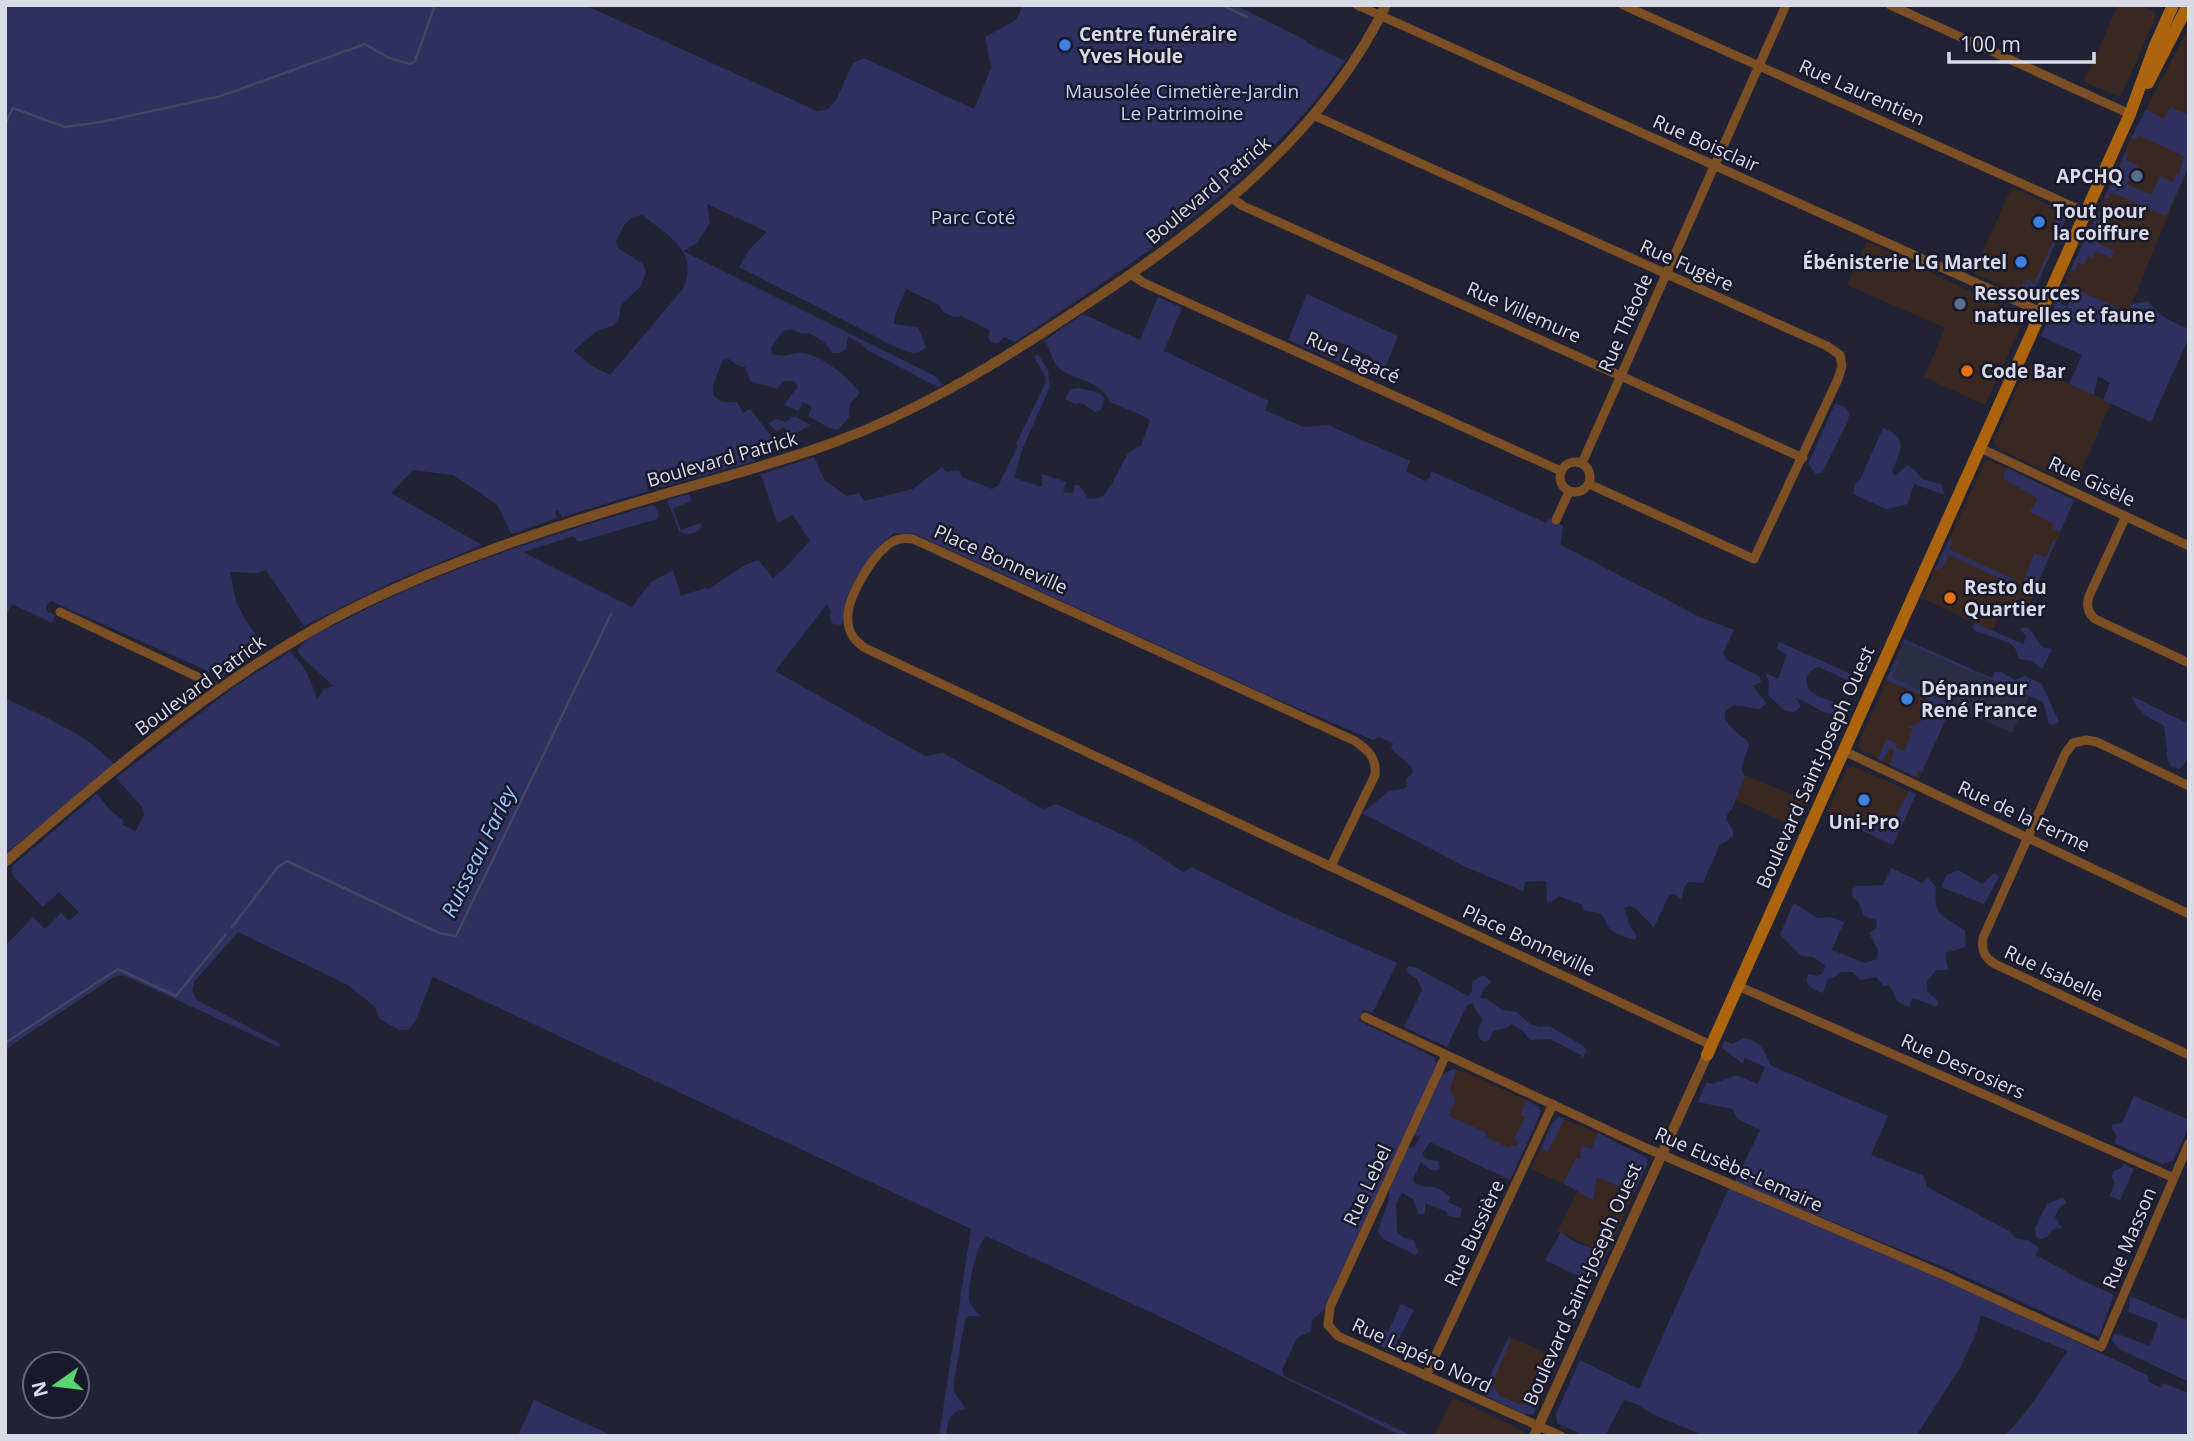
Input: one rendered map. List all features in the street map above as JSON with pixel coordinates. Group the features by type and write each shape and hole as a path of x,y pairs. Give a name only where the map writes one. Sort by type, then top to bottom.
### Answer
{"main road":[{"name":"Boulevard Saint-Joseph Ouest","path":"1709,1050 2085,212 2130,114 2165,54 2179,8"}],"street":[{"name":"Rue Boisclair","path":"1357,5 1383,10 1715,166 2041,312"},
{"name":"Rue Laurentien","path":"1623,5 2085,212"},
{"name":"Rue Théode","path":"1582,463 1786,5"},
{"path":"1890,5 2130,114"},
{"name":"Boulevard Patrick","path":"5,862 133,756 218,691 276,652 371,599 458,561 563,525 799,455 884,422 942,395 988,368 1131,274 1232,198 1274,160 1315,116 1350,68 1383,10"},
{"name":"Rue Fugère","path":"1315,116 1819,342 1840,355 1842,366 1838,379 1754,559 1589,484"},
{"name":"Rue Villemure","path":"1232,198 1243,206 1803,458"},
{"name":"Rue Lagacé","path":"1131,274 1141,281 1561,471"},
{"name":"Rue Gisèle","path":"1980,448 2189,546"},
{"path":"1582,463 1589,471 1589,484 1580,492 1569,492 1562,485 1561,471 1568,464 1582,463"},
{"path":"1556,520 1569,492"},
{"path":"2126,516 2089,596 2089,611 2095,619 2189,663"},
{"name":"Place Bonneville","path":"1331,866 1375,775 1375,764 1370,753 1355,741 913,539 899,539 889,544 858,585 850,605 848,624 855,641 865,648 1331,866 1709,1050"},
{"path":"60,612 202,679 218,691"},
{"path":"2027,837 2067,750 2077,741 2097,743 2189,786"},
{"name":"Rue de la Ferme","path":"1844,751 2189,914"},
{"name":"Rue Isabelle","path":"2027,837 1983,938 1983,950 1987,958 2189,1055"},
{"name":"Rue Desrosiers","path":"1738,986 2174,1178"},
{"name":"Rue Eusèbe-Lemaire","path":"1365,1017 1662,1155 2009,1304 2101,1347"},
{"name":"Boulevard Saint-Joseph Ouest","path":"1536,1431 1709,1050"},
{"name":"Rue Lebel","path":"1331,1330 1327,1320 1330,1307 1446,1055"},
{"name":"Rue Bussière","path":"1426,1376 1553,1104"},
{"name":"Rue Masson","path":"2101,1347 2189,1143"},
{"name":"Rue Lapéro Nord","path":"1331,1330 1536,1431 1561,1436"}],"shaded area":[{"path":"2118,5 2142,5 2155,13 2155,19 2121,96 2084,82"},
{"path":"2189,27 2189,166 2128,312 2064,284 2131,138"},
{"path":"2012,187 2068,214 2032,296 1973,273"},
{"path":"1867,241 2023,317 1985,405 1924,377 1945,328 1847,285"},
{"path":"2027,365 2111,403 2075,485 1995,445 1995,438"},
{"path":"1985,461 1991,461 2074,500 2026,612 2005,604 1992,631 1922,598"},
{"path":"1904,639 2029,697 2012,733 1888,676"},
{"path":"1888,676 1952,705 1919,779 1862,751 1858,745"},
{"path":"1853,766 1916,794 1893,845 1826,814 1846,770"},
{"path":"1745,775 1808,801 1796,827 1735,800"},
{"path":"1453,1069 1535,1104 1541,1111 1510,1180 1414,1134 1443,1073"},
{"path":"1558,1117 1598,1133 1581,1170 1634,1193 1607,1254 1558,1231 1578,1190 1531,1169 1552,1123"},
{"path":"1509,1336 1559,1359 1533,1414 1524,1414 1482,1394"},
{"path":"1453,1397 1524,1431 1525,1436 1434,1436"}],"green space":[{"path":"5,5 585,5 817,111 828,109 836,100 853,63 864,58 974,109 991,68 985,37 1016,20 1023,5 1235,5 1345,61 1312,104 1275,145 1236,182 1106,281 1015,342 1004,337 998,343 991,342 988,338 990,330 961,316 954,317 943,312 939,305 906,289 894,324 918,327 926,347 914,353 894,346 739,267 749,250 767,232 707,204 710,223 697,243 683,251 935,376 943,385 938,387 867,350 862,344 848,337 846,349 833,353 824,342 809,333 802,334 790,329 783,331 771,347 772,354 783,356 800,353 816,357 841,373 860,393 850,404 849,417 838,430 808,416 812,407 803,402 798,411 784,405 798,386 794,381 784,381 777,389 750,381 745,367 729,359 723,360 714,382 713,395 722,402 737,402 743,413 750,409 778,445 753,454 755,461 654,489 651,482 646,483 648,491 562,517 558,510 555,512 557,518 511,534 498,506 453,475 413,470 391,493 482,545 397,580 304,626 266,570 258,573 230,572 238,606 265,650 221,677 51,601 46,606 47,611 55,615 52,623 12,604 5,618","holes":["642,215 679,246 687,265 687,276 683,289 610,375 590,365 574,351 595,332 614,325 619,318 621,305 641,286 646,272 643,264 618,248 616,241 624,225 632,217"]},
{"path":"2170,107 2189,115 2189,166 2166,216 2111,192 2108,199 2104,199 2126,152 2126,160 2139,166 2136,174 2132,172 2127,184 2151,195 2160,176 2173,182 2176,175 2179,175 2184,156 2138,135 2135,140 2131,138 2146,109 2164,119"},
{"path":"2099,210 2101,213 2098,221 2102,224 2098,243 2114,251 2111,258 2096,251 2093,258 2088,256 2084,265 2078,262 2075,271 2070,271"},
{"path":"2068,214 2032,296 2022,293 2022,285 2028,280 2034,283 2060,227 2054,224 2057,215"},
{"path":"2064,284 2068,286 2061,304 2067,307 2076,289 2127,312 2131,304 2148,301 2161,315 2189,329 2189,337 2151,422 2103,400 2110,383 2098,376 2094,395 2069,384 2082,355 2041,336"},
{"path":"1307,294 1398,336 1380,380 1288,340","holes":["1327,340 1337,341 1372,357 1368,370 1327,346"]},
{"path":"1158,297 1182,308 1164,351 1269,401 1265,410 1303,427 1328,425 1410,461 1406,471 1425,481 1430,478 1431,471 1546,523 1548,519 1563,526 1561,545 1702,618 1734,630 1723,653 1727,660 1760,677 1761,682 1753,686 1766,703 1760,709 1734,706 1726,711 1725,715 1730,726 1748,741 1749,745 1741,769 1745,777 1726,819 1733,830 1733,836 1720,844 1703,883 1688,882 1683,890 1682,900 1675,894 1669,895 1654,927 1635,908 1624,908 1637,936 1635,940 1615,933 1608,927 1604,917 1599,913 1584,910 1582,905 1559,896 1551,902 1547,901 1546,881 1525,882 1523,891 1468,868 1362,813 1389,791 1407,786 1406,778 1413,770 1391,748 1393,743 1379,737 1373,740 1274,698 915,534 894,533 880,545 851,587 842,625 833,624 827,604 775,671 925,756 943,753 1043,809 1056,804 1134,840 1183,872 1192,867 1281,912 1397,963 1373,1012 1363,1010 1359,1021 1434,1057 1437,1065 1323,1311 1312,1320 1311,1331 1297,1338 1282,1370 1284,1376 1413,1436 1402,1436 1178,1325 986,1236 976,1257 969,1297 973,1308 981,1316 969,1316 965,1320 954,1381 954,1392 966,1409 953,1414 946,1436 939,1436 971,1229 433,977 415,1022 408,1030 399,1030 380,1019 375,1007 348,985 238,932 194,982 192,990 197,1000 281,1044 279,1047 123,975 114,977 5,1051 5,946 33,917 45,929 61,913 69,921 79,912 59,892 43,907 14,877 11,867 97,794 111,811 123,820 123,825 136,831 144,815 143,808 116,778 237,685 289,652 303,667 317,699 324,689 333,686 299,654 298,649 312,637 455,570 533,542 652,505 659,516 657,519 578,542 574,536 523,552 632,607 651,582 673,570 681,596 709,589 745,565 758,560 773,578 810,541 793,515 777,522 761,474 814,457 825,481 847,496 859,493 864,501 913,489 942,467 946,472 959,470 962,477 992,489 998,486 1045,384 1046,378 1034,357 1038,354 1048,371 1050,387 1023,447 1014,478 1042,487 1042,474 1067,482 1063,492 1073,493 1075,485 1079,485 1088,498 1103,496 1128,453 1141,445 1150,421 1110,402 1094,385 1060,369 1045,340 1083,314 1140,340"},
{"path":"1071,389 1100,393 1104,398 1101,410 1095,412 1082,403 1075,404 1065,399"},
{"path":"1835,404 1845,407 1849,413 1848,421 1822,473 1816,474 1808,464"},
{"path":"794,416 810,425 791,436 784,427 776,431 768,423 775,419 786,422"},
{"path":"1883,428 1897,437 1901,446 1892,473 1895,476 1907,465 1922,479 1941,484 1945,495 1914,484 1908,504 1886,509 1853,494 1855,484 1860,480"},
{"path":"2007,468 2074,500 2060,532 2052,528 2053,523 2030,512 2036,497 2004,479"},
{"path":"689,494 692,501 673,508 681,530 701,523 700,529 688,534 679,531 667,500"},
{"path":"1950,537 1952,542 1949,549 2016,580 2013,585 1949,555 1943,567 1935,570"},
{"path":"2054,539 2056,541 2035,589 2023,584 2034,553 2046,557"},
{"path":"1975,623 2023,644 2027,636 2020,630 2023,627 2029,628 2042,647 2052,649 2042,669 2032,661 2019,659 2010,643 1975,631 1972,627"},
{"path":"1904,639 1992,678 1995,672 2001,672 2015,680 2025,676 2042,684 2059,722 2049,724 2043,702 1907,644 1903,642"},
{"path":"1779,642 1858,677 1855,684 1819,667 1809,674 1807,684 1812,693 1839,704 1839,713 1827,713 1796,698 1801,706 1795,712 1785,711 1768,695 1766,673 1778,679 1787,655 1777,649"},
{"path":"1895,660 1899,662 1892,677 1952,705 1922,772 1918,771 1916,777 1890,765 1894,750 1890,748 1883,761 1878,759 1886,739 1904,751 1913,729 1907,727 1922,721 1928,708 1926,697 1886,680"},
{"path":"2132,696 2189,724 2188,754 2179,769 2172,767 2168,761 2164,726 2140,711"},
{"path":"5,698 77,734 114,764 5,854"},
{"path":"1909,791 1916,794 1893,845 1848,824 1848,817 1870,828 1874,820 1882,824 1880,829 1887,832"},
{"path":"1891,868 1922,883 1928,878 1936,887 1938,911 1965,931 1966,947 1945,953 1948,970 1936,970 1927,981 1927,991 1939,1002 1937,1007 1913,998 1909,1007 1898,1002 1889,985 1884,986 1876,977 1860,980 1853,972 1841,972 1828,979 1823,993 1814,990 1806,982 1808,974 1817,976 1823,973 1825,965 1813,957 1801,956 1780,934 1794,903 1818,918 1830,917 1844,922 1832,950 1864,963 1877,959 1878,950 1869,933 1877,927 1876,920 1864,916 1858,901 1853,898 1852,889 1857,886 1883,885"},
{"path":"1958,870 1982,884 1994,873 1999,877 1984,904 1941,887 1947,875"},
{"path":"1409,966 1468,996 1472,992 1472,982 1483,975 1492,982 1484,988 1480,998 1486,998 1502,1010 1517,1012 1530,1024 1549,1026 1584,1046 1587,1052 1582,1058 1550,1039 1530,1040 1523,1031 1511,1024 1507,1028 1493,1031 1490,1039 1485,1042 1477,1033 1483,1019 1473,1003 1467,1005 1447,1047 1404,1027 1422,990 1417,979 1408,973"},
{"path":"1744,1038 1761,1047 1770,1065 1888,1116 1871,1155 1924,1176 1927,1187 2009,1231 2017,1239 2028,1240 2039,1248 2036,1255 2114,1295 2099,1337 1953,1271 1735,1182 1760,1130 1738,1119 1732,1109 1698,1102 1706,1083 1713,1084 1736,1075 1758,1084 1765,1067 1745,1058 1742,1063 1722,1048 1724,1041 1732,1044"},
{"path":"1453,1069 1457,1070 1450,1089 1455,1101 1449,1116 1487,1133 1486,1137 1509,1148 1511,1145 1517,1146 1518,1142 1514,1139 1525,1117 1521,1115 1526,1100 1539,1107 1540,1115 1510,1180 1430,1142 1422,1154 1426,1159 1438,1161 1440,1168 1431,1170 1421,1162 1413,1179 1415,1184 1440,1189 1450,1197 1448,1202 1462,1209 1460,1218 1448,1216 1447,1212 1425,1203 1425,1213 1419,1215 1413,1199 1402,1193 1396,1204 1397,1232 1414,1241 1419,1253 1416,1255 1385,1240 1378,1229 1389,1200 1389,1190 1408,1148 1414,1147 1420,1137 1414,1134 1442,1075"},
{"path":"2134,1096 2189,1120 2189,1126 2173,1161 2162,1164 2114,1143 2117,1136 2111,1128 2113,1124 2122,1123"},
{"path":"1558,1117 1565,1118 1548,1152 1541,1148 1552,1123"},
{"path":"1598,1133 1647,1158 1647,1165 1634,1193 1597,1177 1593,1200 1563,1183 1576,1158 1580,1159 1582,1145 1591,1149"},
{"path":"2124,1164 2134,1169 2120,1200 2110,1196 2115,1183 2112,1177 2113,1171"},
{"path":"1729,1188 1980,1296 2147,1375 2149,1382 2161,1388 2163,1383 2189,1393 2189,1436 2004,1436 2030,1406 2068,1351 1981,1315 1975,1336 1960,1368 1918,1433 1921,1436 1705,1436 1624,1400 1605,1436 1585,1436 1557,1423 1556,1414 1580,1360 1639,1389"},
{"path":"2063,1197 2066,1203 2060,1207 2055,1217 2062,1228 2053,1229 2047,1237 2036,1237 2035,1228 2047,1204"},
{"path":"1561,1232 1577,1243 1607,1254 1593,1283 1545,1260"},
{"path":"2130,1296 2189,1321 2189,1382 2119,1349 2111,1340 2115,1333 2150,1346 2158,1323 2128,1312"},
{"path":"1401,1304 1414,1310 1392,1351 1376,1343 1382,1330 1388,1332"},
{"path":"1509,1336 1510,1342 1492,1384 1500,1396 1522,1405 1536,1400 1540,1402 1533,1414 1524,1414 1482,1394"},
{"path":"534,1400 613,1436 518,1436"}],"waterway":[{"path":"5,124 13,108 65,127 101,122 221,96 365,44 389,58 410,64 415,61 435,5"},
{"path":"1222,5 1247,17"},
{"name":"Ruisseau Farley","path":"232,927 278,867 287,861 439,933 456,936 611,614"},
{"name":"Ruisseau Farley","path":"5,1043 118,969 176,996 226,934"}],"place":[{"name":"Centre funéraire Yves Houle","path":"1065,45"},
{"name":"APCHQ","path":"2137,176"},
{"name":"Tout pour la coiffure","path":"2039,222"},
{"name":"Ébénisterie LG Martel","path":"2021,262"},
{"name":"Ressources naturelles et faune","path":"1960,304"},
{"name":"Code Bar","path":"1967,371"},
{"name":"Resto du Quartier","path":"1950,598"},
{"name":"Dépanneur René France","path":"1907,699"},
{"name":"Uni-Pro","path":"1864,800"}],"park label":[{"name":"Mausolée Cimetière-Jardin Le Patrimoine","path":"1182,102"},
{"name":"Parc Coté","path":"973,217"}]}
